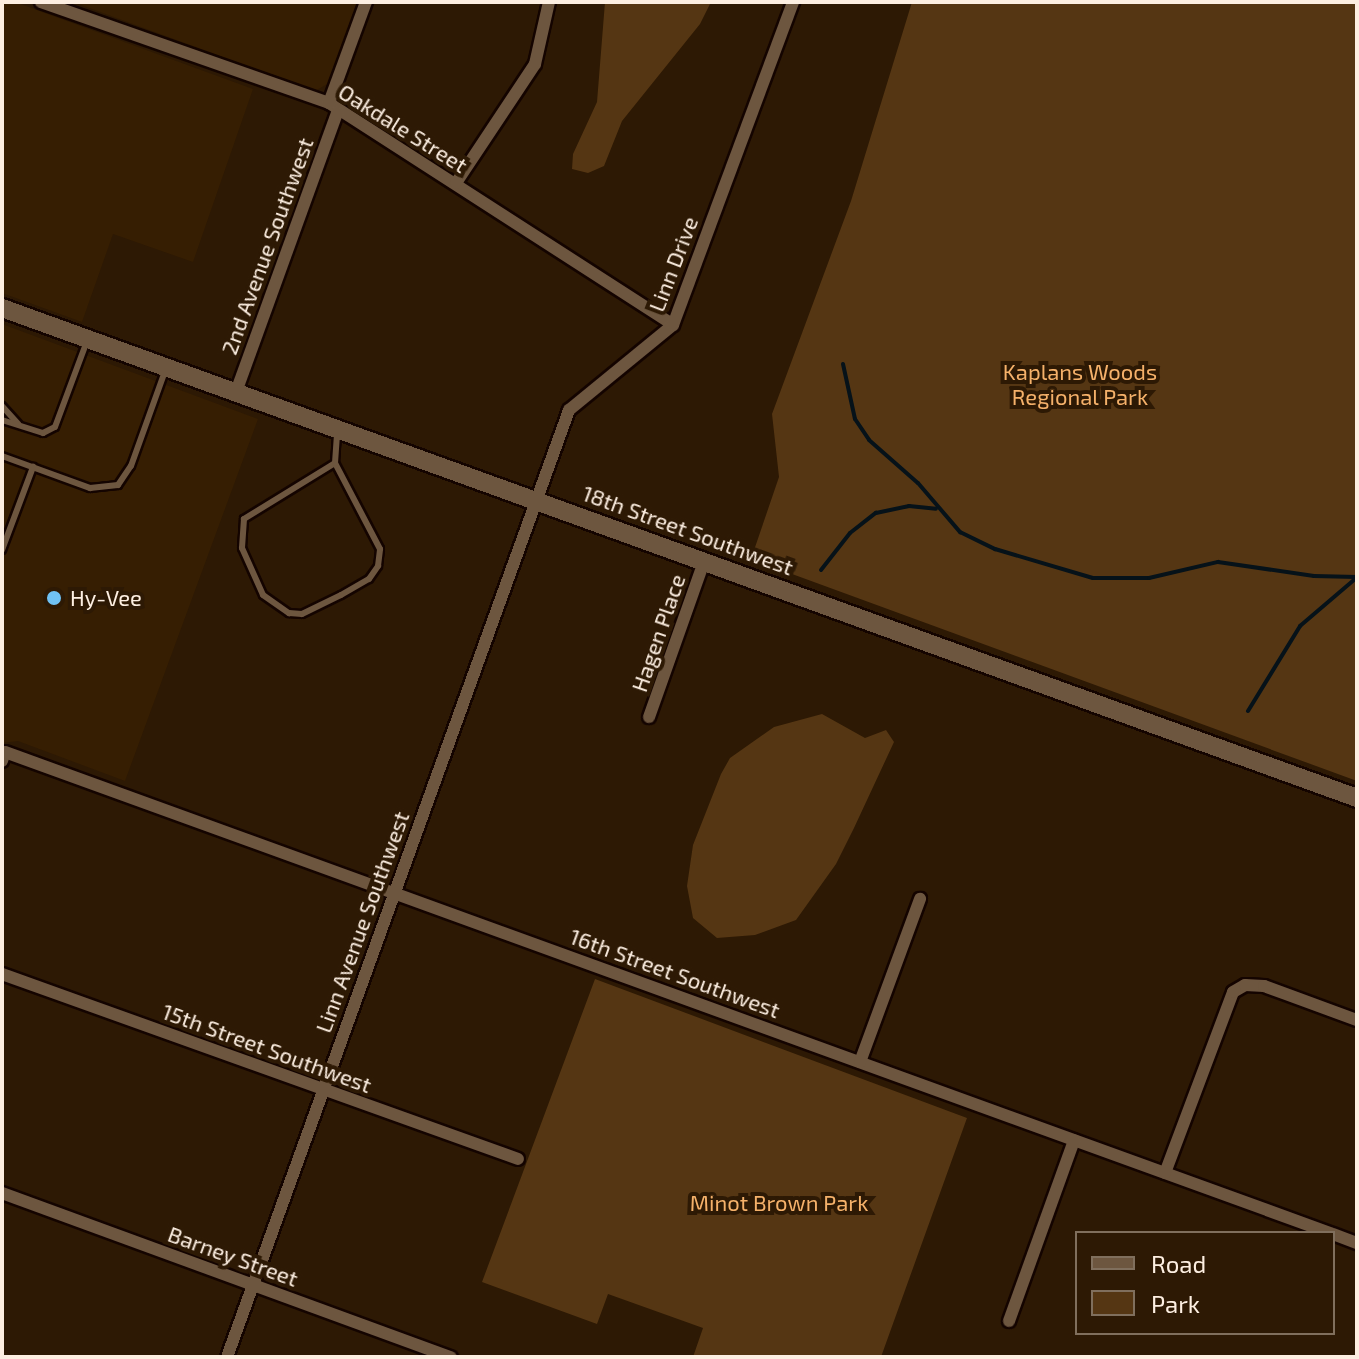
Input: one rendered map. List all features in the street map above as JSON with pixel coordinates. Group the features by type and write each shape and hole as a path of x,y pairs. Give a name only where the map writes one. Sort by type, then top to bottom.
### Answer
{"street":[{"name":"Oakdale Street","path":"41,2 333,108 368,126 673,325"},
{"name":"2nd Avenue Southwest","path":"236,392 366,2"},
{"path":"456,183 535,64 549,2"},
{"name":"Linn Drive","path":"535,501 569,410 673,325 793,2"},
{"name":"18th Street Southwest","path":"2,308 1357,798"},
{"name":"Linn Avenue Southwest","path":"227,1357 535,501"},
{"name":"Hagen Place","path":"649,717 704,562"},
{"name":"16th Street Southwest","path":"4,756 394,893 1324,1231"},
{"path":"860,1062 920,899"},
{"name":"15th Street Southwest","path":"2,974 518,1159"},
{"path":"1165,1173 1233,992 1245,985 1264,986 1357,1020"},
{"path":"1009,1321 1074,1140"},
{"name":"Barney Street","path":"2,1193 451,1357"},
{"name":"16th Street Southwest","path":"1335,1235 1357,1243"}],"lane":[{"path":"2,420 43,433 55,427 88,339"},
{"path":"2,456 90,488 118,485 131,466 166,367"},
{"path":"2,406 20,425"},
{"path":"335,463 244,519 242,548 263,595 289,613 302,614 341,595 369,579 378,566 380,549 335,463 337,429"},
{"path":"2,550 33,467"}],"shaded area":[{"path":"2,2 15,2 253,89 193,262 113,234 82,322 2,293"},
{"path":"73,2 361,2 329,83 315,91"},
{"path":"2,324 258,419 125,781 18,741 2,743"}],"green space":[{"path":"605,2 711,2 700,24 622,121 604,166 588,173 572,169 573,154 597,102"},
{"name":"Kaplans Woods Regional Park","path":"912,2 1357,2 1357,781 751,559 779,477 772,414 851,201"},
{"path":"822,714 865,738 886,730 894,742 854,828 836,864 796,920 755,935 717,938 693,918 687,886 693,845 721,774 730,758 774,727"},
{"name":"Minot Brown Park","path":"595,979 967,1118 881,1357 693,1357 703,1328 608,1294 597,1324 482,1282"}],"waterway":[{"path":"843,364 855,419 869,440 918,483 960,532 995,549 1093,578 1149,578 1218,562 1314,576 1357,577"},
{"path":"821,570 850,533 876,513 909,506 936,509"},
{"path":"1248,711 1300,626 1355,579"}],"place":[{"name":"Hy-Vee","path":"54,598"}]}
